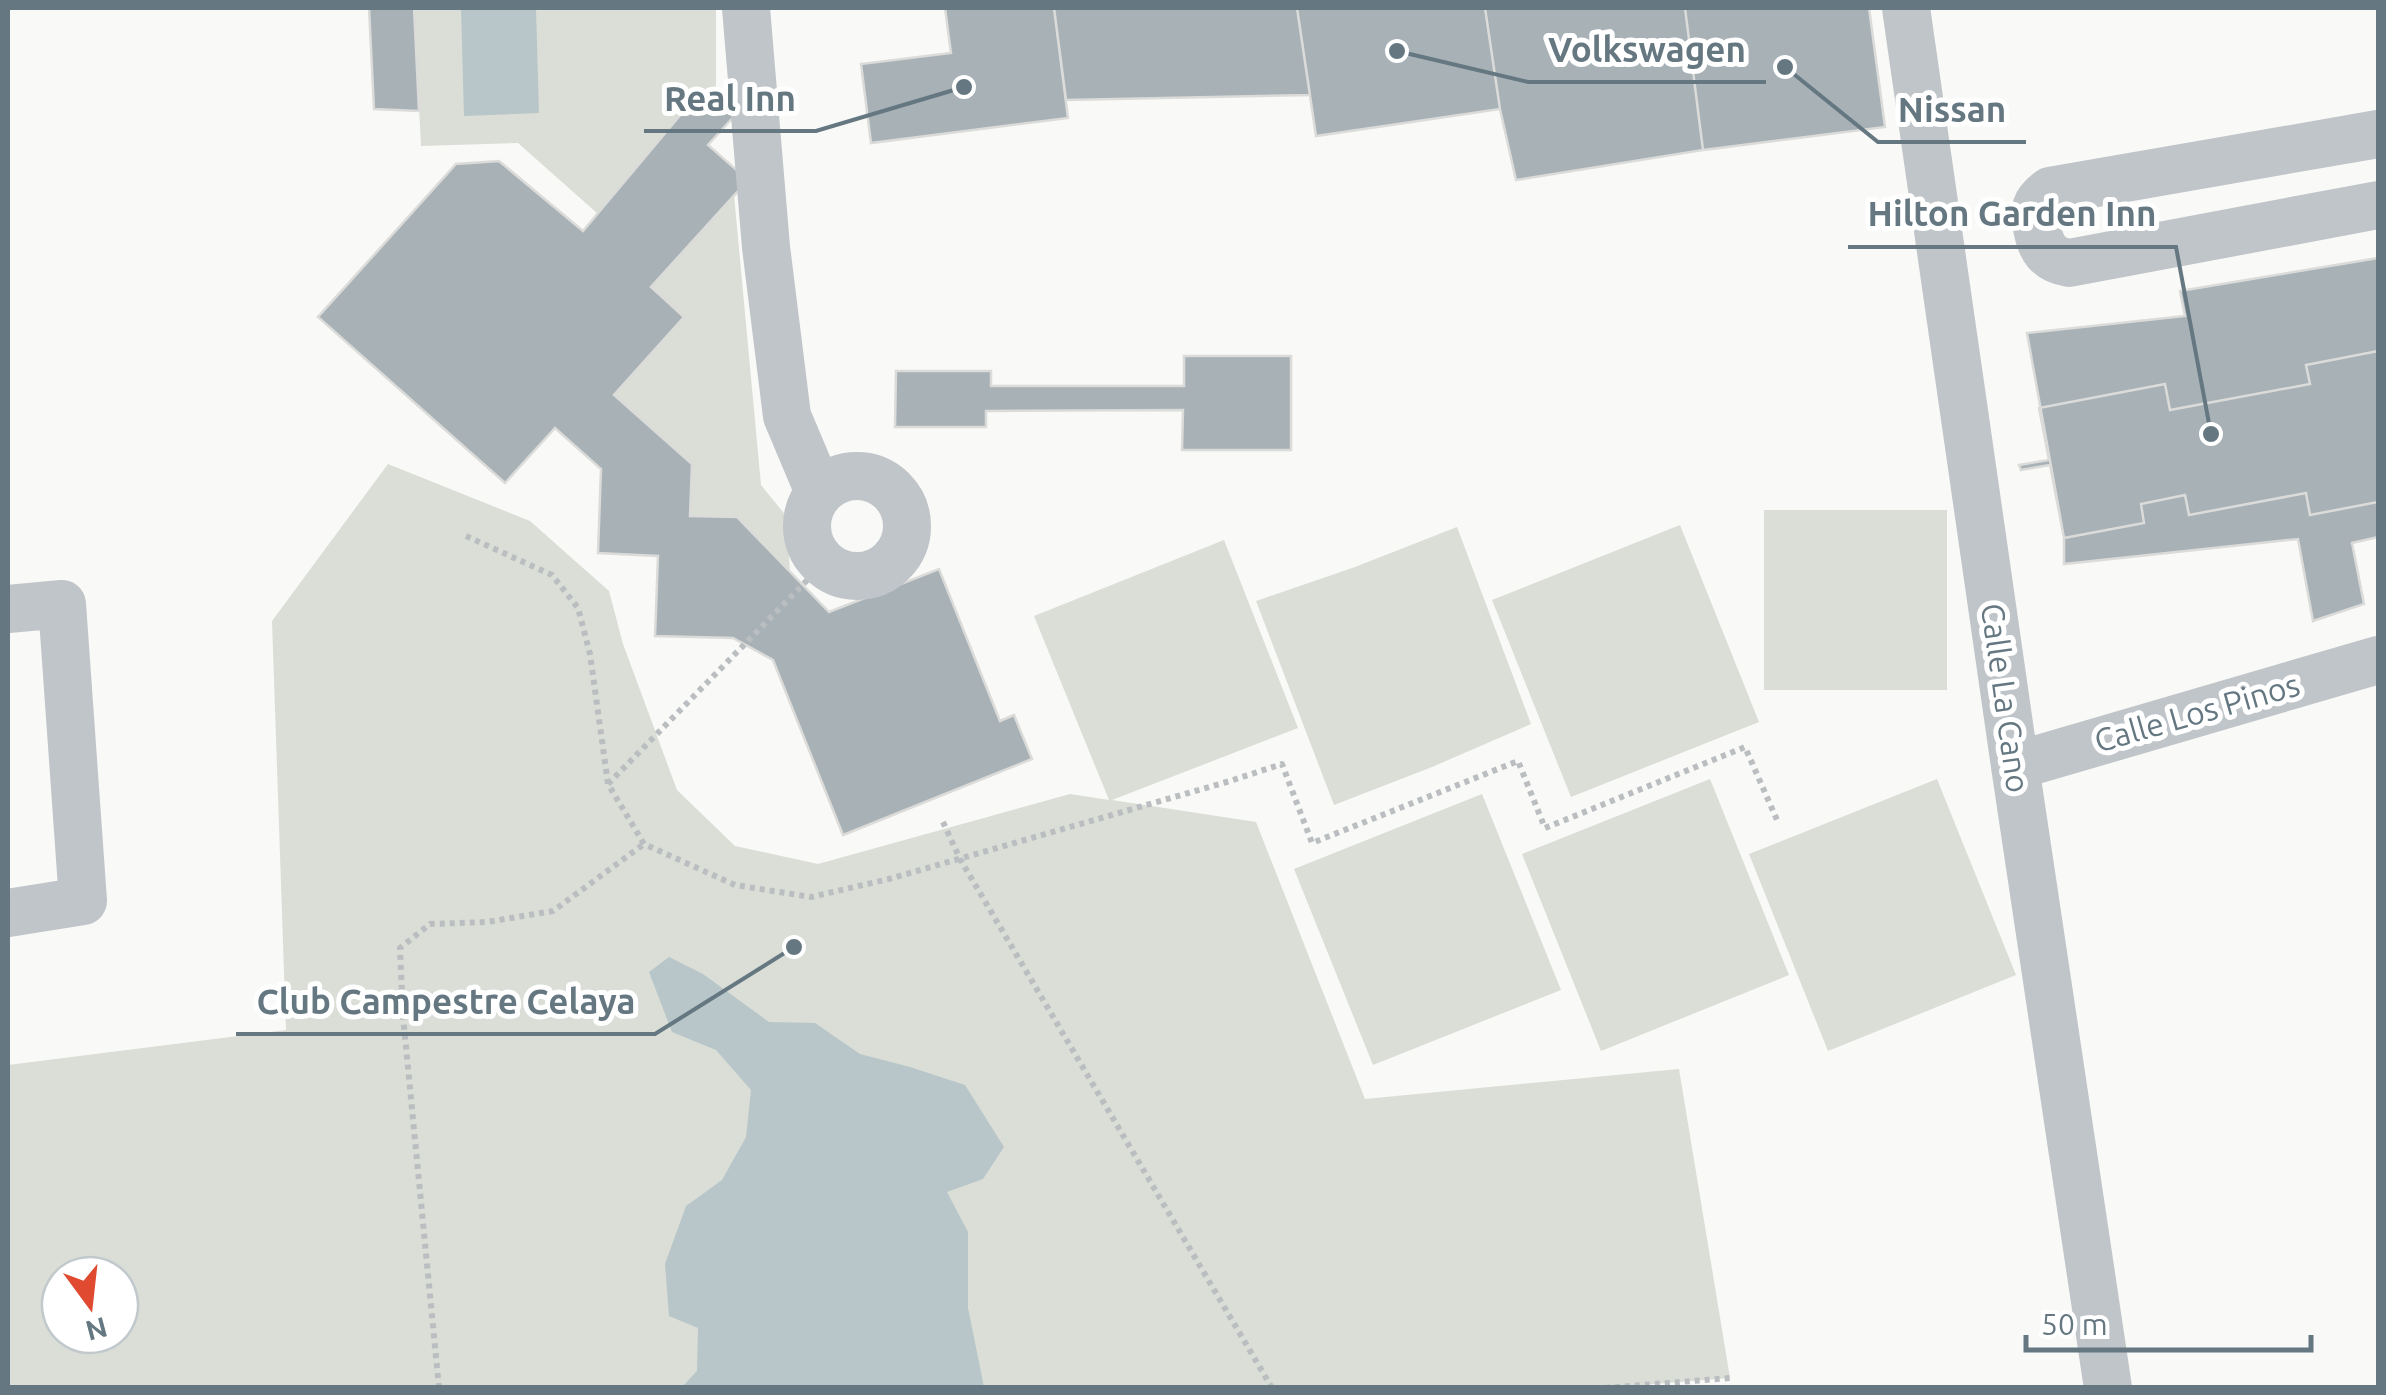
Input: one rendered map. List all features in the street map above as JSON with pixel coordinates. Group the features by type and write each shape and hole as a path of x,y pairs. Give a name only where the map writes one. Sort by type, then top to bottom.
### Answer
{"street":[{"path":"746,8 766,247 787,416 819,492"},
{"name":"Calle La Cano","path":"1906,8 2108,1388"},
{"path":"2378,134 2050,191 2034,212 2040,245 2048,255 2069,263 2378,205"},
{"path":"868,476 892,488 906,511 907,537 895,561 873,575 846,576 823,564 808,542 806,516 819,492 841,478 868,476"},
{"path":"8,609 62,604 82,901 8,913"},
{"name":"Calle Los Pinos","path":"2015,766 2378,660"}],"path":[{"path":"466,536 552,576 578,608 590,654 608,784 644,844 734,885 810,897 888,880 1282,764 1312,843 1518,760 1545,828 1745,748 1777,820"},
{"path":"608,784 823,564"},
{"path":"943,822 960,859 1272,1388"},
{"path":"440,1388 403,1016 400,948 430,924 486,922 553,910 644,844"},
{"path":"1606,1388 1730,1378"}],"shaded area":[{"path":"414,8 716,8 716,102 698,95 598,214 518,143 421,146"},
{"path":"461,8 536,8 539,113 464,116"},
{"path":"734,195 761,485 787,517 790,573 737,517 690,516 692,464 614,395 684,318 651,287"},
{"path":"388,464 530,521 609,591 623,644 677,790 735,846 818,864 1070,794 1109,800 1034,616 1224,540 1298,728 1112,800 1256,822 1365,1099 1679,1069 1730,1378 1605,1388 8,1387 8,1065 286,1030 272,621"},
{"path":"1764,510 1947,510 1947,690 1764,690"},
{"path":"1680,525 1759,722 1571,797 1492,600"},
{"path":"1457,527 1531,724 1334,805 1256,601"},
{"path":"1710,779 1789,975 1601,1051 1522,854"},
{"path":"1937,779 2016,975 1828,1051 1749,854"},
{"path":"1482,794 1561,990 1373,1065 1294,869"},
{"path":"669,957 703,974 769,1022 815,1023 860,1054 965,1085 1004,1147 983,1179 947,1192 968,1232 968,1308 984,1387 682,1387 697,1371 698,1328 669,1316 665,1264 686,1206 722,1180 746,1137 751,1090 716,1050 672,1032 649,972"}],"building":[{"path":"369,8 414,8 419,111 374,109"},
{"path":"945,8 1054,8 1068,118 871,143 861,64 951,53"},
{"path":"1054,8 1297,8 1310,95 1066,100"},
{"path":"1297,8 1485,8 1500,109 1316,136"},
{"path":"1485,8 1685,8 1703,150 1516,180 1500,109"},
{"path":"1685,8 1869,8 1885,127 1703,150"},
{"path":"698,94 738,112 708,145 748,180 651,287 684,317 614,395 692,464 690,516 737,517 829,612 939,569 1000,721 1014,715 1032,759 843,835 773,660 733,638 655,636 658,556 598,553 601,469 555,428 505,483 318,317 456,164 499,161 583,231"},
{"path":"2378,258 2378,537 2352,543 2364,604 2313,621 2298,539 2064,564 2064,538 2027,333 2185,316 2180,291"},
{"path":"2378,351 2378,502 2310,515 2306,493 2189,515 2185,495 2141,504 2144,523 2064,538 2050,465 2021,470 2019,465 2049,460 2039,408 2165,384 2170,410 2310,384 2306,365"},
{"path":"1184,356 1291,356 1291,450 1182,450 1183,410 986,411 986,427 895,427 896,371 991,371 991,386 1184,386"}],"place":[{"name":"Volkswagen","path":"1397,51"},
{"name":"Nissan","path":"1785,67"},
{"name":"Real Inn","path":"964,87"},
{"name":"Hilton Garden Inn","path":"2211,434"},
{"name":"Club Campestre Celaya","path":"794,947"}]}
